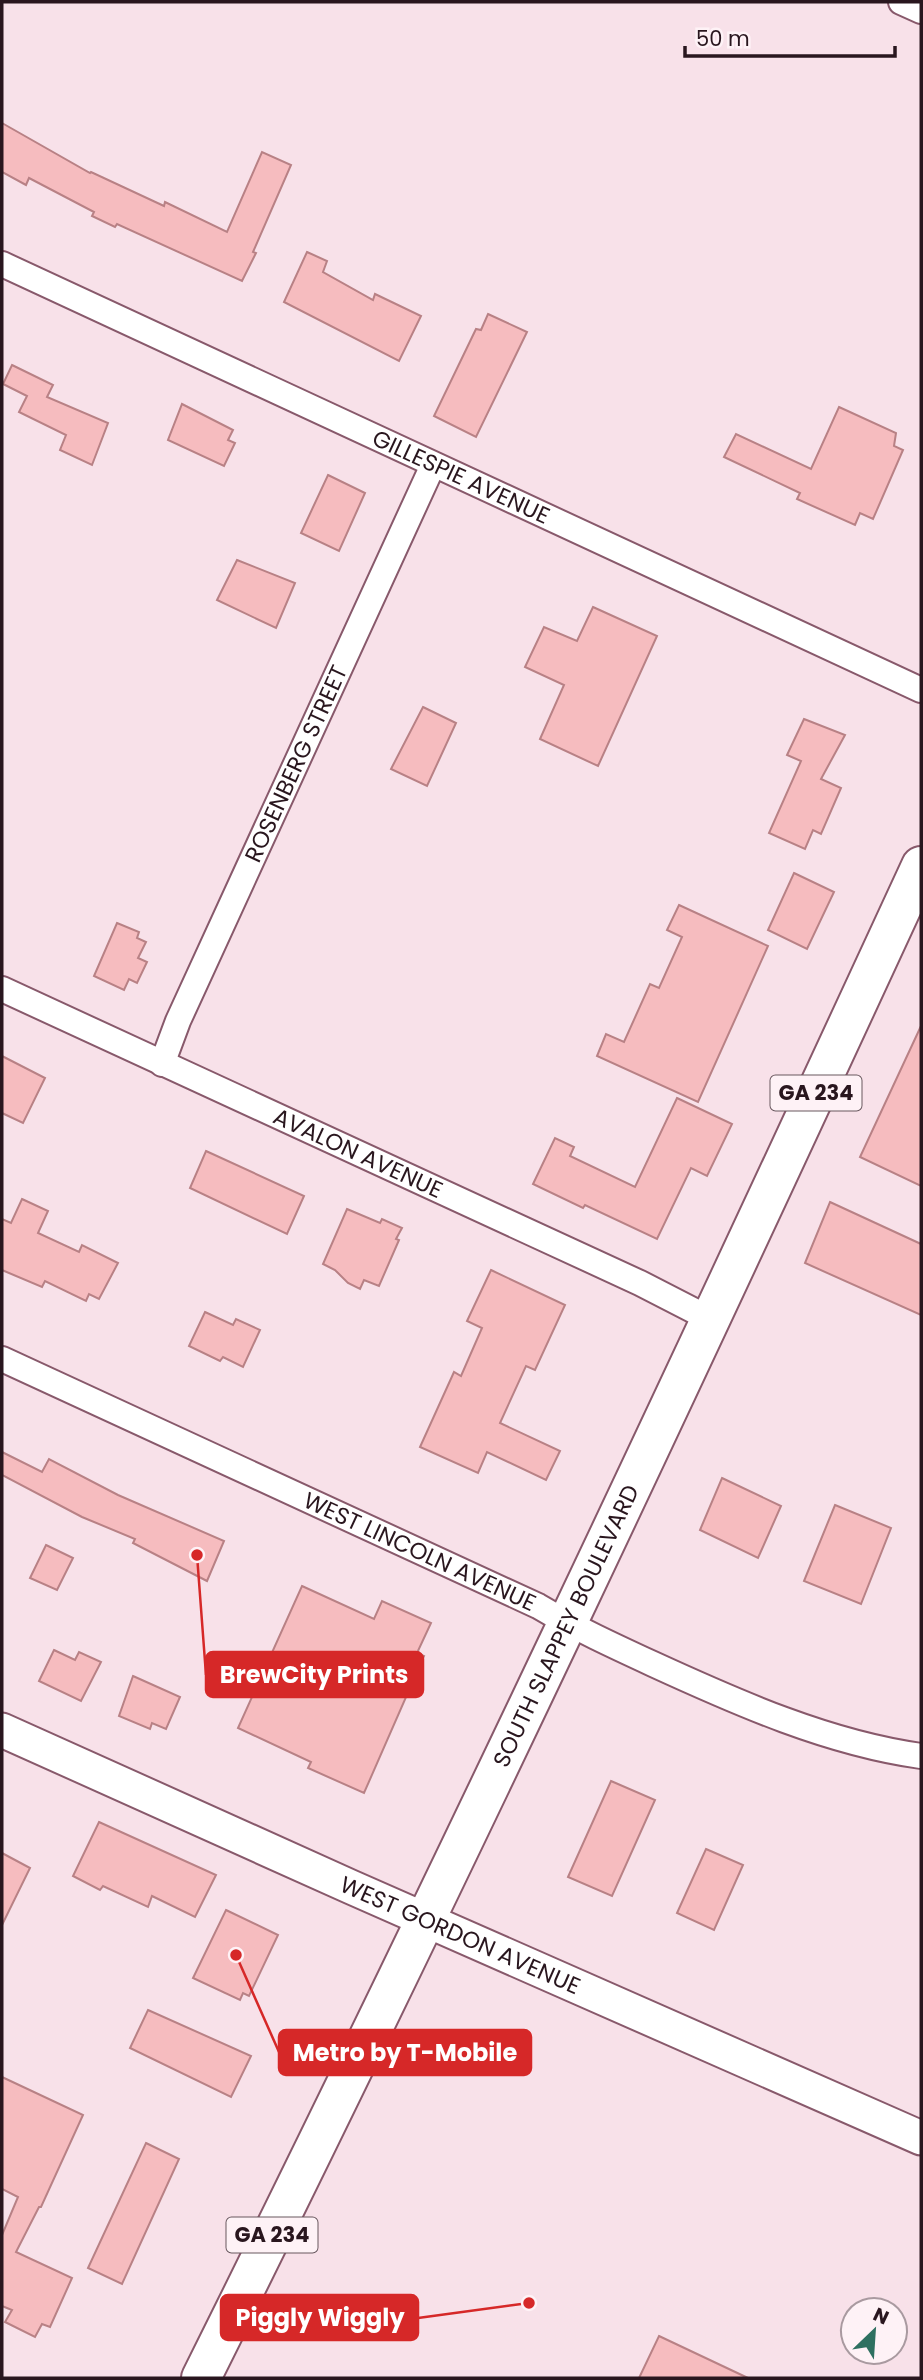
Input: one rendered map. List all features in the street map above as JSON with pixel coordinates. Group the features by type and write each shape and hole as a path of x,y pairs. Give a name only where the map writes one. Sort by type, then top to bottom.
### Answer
{"main road":[{"name":"SOUTH SLAPPEY BOULEVARD","path":"201,2378 334,2111 712,1320 921,866"}],"street":[{"path":"901,2 921,11"},
{"name":"GILLESPIE AVENUE","path":"2,264 921,690"},
{"name":"ROSENBERG STREET","path":"162,1064 178,1021 433,465"},
{"name":"AVALON AVENUE","path":"2,989 640,1283 712,1320"},
{"name":"WEST LINCOLN AVENUE","path":"2,1359 538,1606 566,1623 708,1690 800,1725 884,1751 921,1756"},
{"name":"WEST GORDON AVENUE","path":"2,1730 339,1882 921,2138"}],"building":[{"path":"2,123 90,173 164,206 165,202 227,232 262,152 291,165 242,281 117,224 115,227 92,216 94,212 29,178 26,185 2,172"},
{"path":"307,252 327,261 323,272 373,300 375,294 421,316 399,361 284,302"},
{"path":"488,314 527,332 476,437 434,416 476,329 481,330"},
{"path":"12,365 53,385 47,397 108,423 92,465 60,450 66,435 19,412 27,396 3,384"},
{"path":"182,404 233,430 228,440 235,443 224,466 168,440"},
{"path":"839,407 896,433 894,446 903,450 873,519 860,513 855,525 797,499 800,493 724,457 736,434 811,469"},
{"path":"328,475 365,493 339,551 301,533"},
{"path":"237,560 295,583 276,628 217,600"},
{"path":"593,607 657,636 598,766 540,739 564,685 525,667 544,627 577,641"},
{"path":"423,707 456,723 427,786 391,769"},
{"path":"804,719 845,735 821,779 841,788 821,834 813,830 805,849 769,833 801,761 787,755"},
{"path":"794,873 834,892 807,949 768,930"},
{"path":"679,905 768,946 698,1102 597,1056 606,1034 624,1042 650,984 659,988 682,937 667,930"},
{"path":"117,923 139,932 137,938 146,942 138,958 147,962 137,983 129,979 124,990 94,976"},
{"path":"921,1026 921,1186 860,1157"},
{"path":"2,1056 45,1078 23,1123 2,1113"},
{"path":"677,1098 732,1124 707,1176 691,1168 657,1239 533,1184 555,1138 574,1147 570,1156 635,1187"},
{"path":"206,1151 304,1196 287,1234 190,1188"},
{"path":"22,1199 48,1211 38,1233 79,1252 82,1245 118,1263 99,1299 89,1294 86,1301 45,1281 42,1287 2,1270 2,1219 11,1223"},
{"path":"830,1202 921,1244 921,1315 805,1263"},
{"path":"347,1209 380,1223 382,1219 402,1228 379,1286 364,1280 360,1289 323,1264"},
{"path":"491,1270 565,1305 535,1370 526,1366 500,1423 560,1451 546,1480 487,1452 478,1473 420,1447 454,1372 461,1376 482,1328 467,1321"},
{"path":"205,1312 233,1325 236,1319 260,1330 243,1367 223,1357 220,1361 189,1346"},
{"path":"2,1452 42,1472 49,1459 118,1495 224,1541 207,1581 133,1543 135,1539 82,1517 2,1475"},
{"path":"722,1478 781,1506 758,1558 700,1530"},
{"path":"835,1505 891,1528 861,1604 804,1581"},
{"path":"46,1545 73,1558 57,1590 30,1578"},
{"path":"302,1586 374,1619 382,1601 431,1623 417,1653 424,1656 364,1793 308,1768 311,1762 238,1728"},
{"path":"54,1650 75,1660 79,1652 101,1662 81,1701 39,1681"},
{"path":"133,1676 180,1697 166,1729 152,1723 150,1729 119,1716"},
{"path":"611,1781 655,1800 612,1896 568,1877"},
{"path":"99,1822 216,1875 195,1917 152,1896 148,1907 103,1886 100,1890 73,1876"},
{"path":"706,1849 743,1865 714,1930 677,1913"},
{"path":"2,1853 30,1868 2,1925"},
{"path":"226,1910 278,1935 249,1996 243,1993 240,2000 193,1978"},
{"path":"148,2010 251,2056 231,2097 130,2048"},
{"path":"2,2077 83,2115 41,2207 16,2252 72,2278 50,2327 42,2324 35,2337 5,2322 12,2310 2,2306 2,2235 18,2197 2,2189"},
{"path":"146,2143 179,2159 122,2284 88,2268"},
{"path":"659,2336 748,2378 639,2378"}],"place":[{"name":"BrewCity Prints","path":"197,1555"},
{"name":"Metro by T-Mobile","path":"236,1955"},
{"name":"Piggly Wiggly","path":"529,2303"}]}
